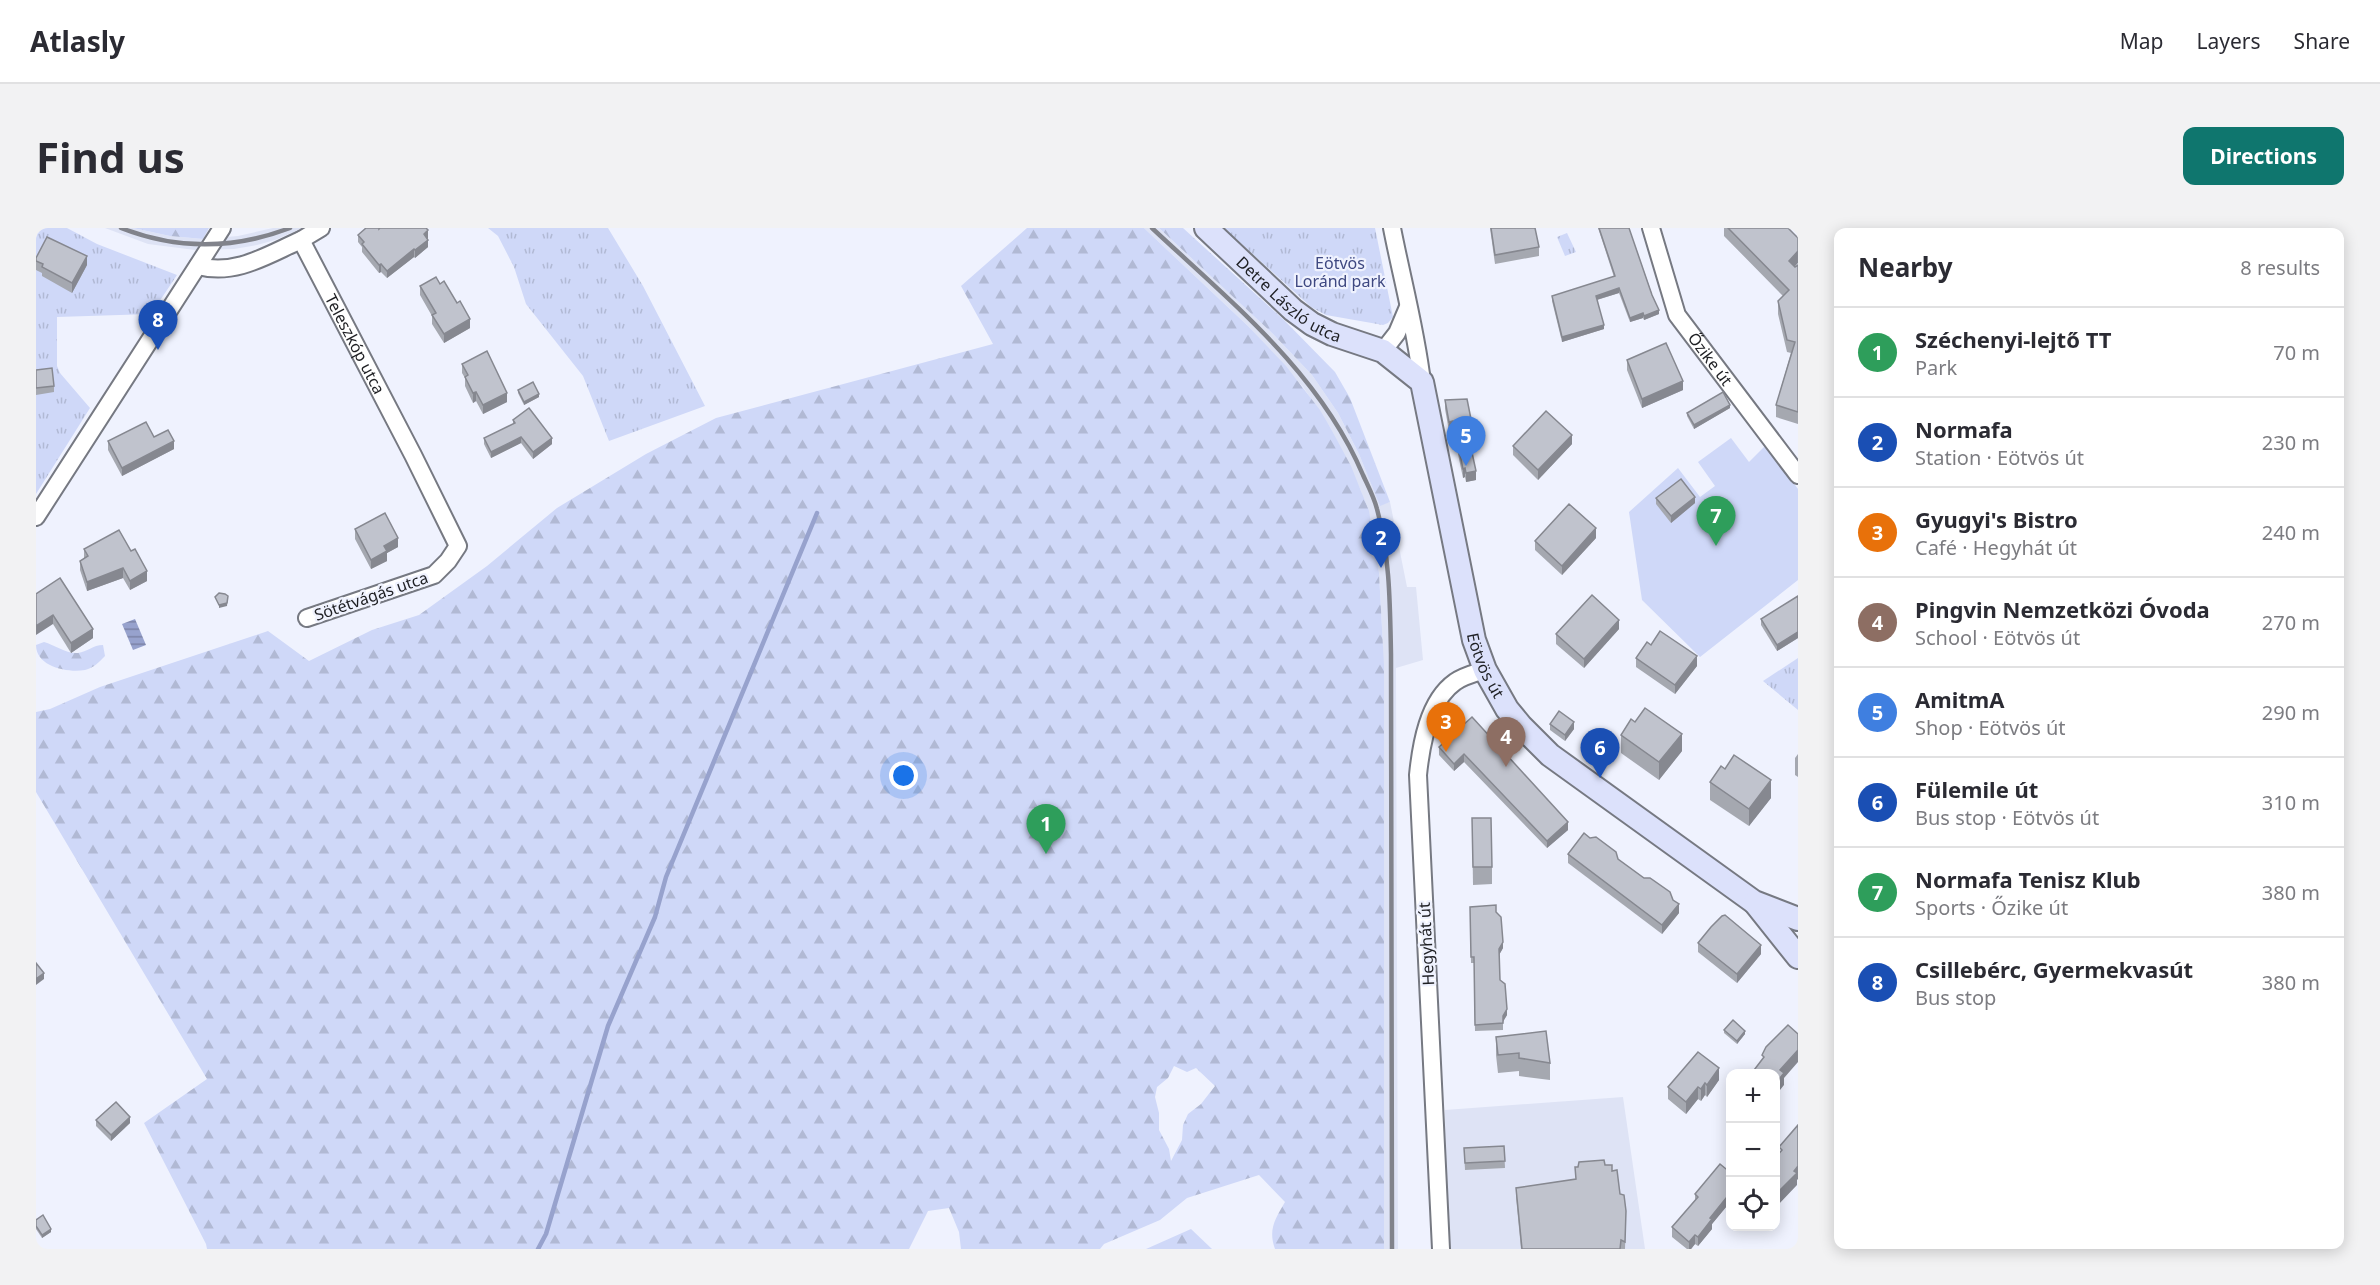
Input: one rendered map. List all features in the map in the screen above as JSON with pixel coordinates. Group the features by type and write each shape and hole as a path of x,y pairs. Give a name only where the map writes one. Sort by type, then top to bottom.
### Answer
{"street":[{"path":"36,517 222,228"},
{"path":"198,266 214,270 242,266 301,240 321,228"},
{"name":"Detre László utca","path":"1206,228 1293,310 1312,324 1332,334 1383,351"},
{"name":"Eötvös út","path":"1392,228 1417,341 1422,382 1466,606 1474,640 1485,670 1507,709 1543,748 1754,902 1795,946"},
{"name":"Őzike út","path":"1651,228 1677,315 1798,475"},
{"name":"Teleszkóp utca","path":"301,240 408,444 458,546"},
{"path":"1408,307 1397,333 1383,351 1422,382"},
{"name":"Sötétvágás utca","path":"307,618 434,575 448,561 458,546"},
{"name":"Hegyhát út","path":"1441,1249 1418,776 1423,737 1434,710 1454,682 1485,670"},
{"name":"Eötvös út","path":"1754,902 1798,919"}],"shaded area":[{"path":"105,228 133,228 170,236 203,239 238,236 273,228 303,228 257,245 234,249 195,250 148,244"},
{"path":"1144,228 1159,228 1273,334 1312,375 1338,413 1359,454 1380,505 1390,502 1407,587 1416,587 1423,660 1396,668 1398,1249 1384,1249 1383,648 1379,573 1361,491 1330,427 1303,387 1248,326"},
{"path":"135,619 146,645 133,650 122,624"},
{"path":"1623,1097 1645,1249 1446,1249 1445,1110"}],"green space":[{"path":"36,228 67,228 97,244 177,275 151,314 57,317 57,366 60,373 90,408 36,494"},
{"path":"133,228 209,228 203,239 170,236"},
{"path":"488,228 608,228 643,286 705,406 609,441 583,376 526,304 514,267 498,236"},
{"path":"1027,228 1144,228 1248,326 1286,366 1320,410 1351,466 1369,511 1379,573 1384,665 1384,1249 1275,1249 1272,1230 1285,1202 1259,1175 1187,1198 1160,1220 1104,1244 1100,1249 961,1249 959,1232 949,1208 928,1211 909,1249 207,1249 144,1123 207,1079 36,792 36,712 50,709 100,687 268,631 309,661 372,630 419,615 487,566 557,508 646,454 716,418 993,344 961,286","holes":["1174,1066 1187,1072 1196,1068 1215,1086 1201,1104 1188,1114 1183,1125 1182,1140 1171,1161 1169,1149 1159,1130 1159,1113 1155,1097 1157,1087 1168,1078"]},
{"path":"1159,228 1183,228 1284,320 1335,372 1350,398 1390,502 1380,506 1359,454 1338,413 1312,375 1273,334"},
{"name":"Eötvös Loránd park","path":"1224,228 1375,228 1393,317 1383,325 1326,315 1311,307"},
{"path":"1567,233 1576,252 1565,256 1557,237"},
{"path":"1731,438 1749,462 1766,445 1798,489 1798,580 1700,657 1642,600 1629,512 1678,468 1700,497 1715,486 1698,462"},
{"path":"44,642 74,653 103,645 105,656 88,669 78,671 62,669 47,663 37,653 36,645"},
{"path":"1798,658 1798,710 1763,681"},
{"path":"1191,1229 1212,1249 1146,1249"}],"building":[{"path":"366,228 426,228 428,230 424,234 428,240 387,271 362,244 364,242 358,235"},
{"path":"1491,228 1535,228 1539,247 1495,255"},
{"path":"1599,228 1629,228 1659,310 1630,318 1619,288 1596,296 1604,325 1562,337 1552,296 1615,276"},
{"path":"1728,228 1788,228 1798,238 1798,251 1789,261 1795,267 1798,265 1798,412 1776,405 1795,342 1787,340 1778,301 1789,290"},
{"path":"47,237 87,256 72,283 42,267 43,264 36,261"},
{"path":"436,277 440,284 444,281 457,303 460,301 470,319 444,334 432,315 436,313 420,286"},
{"path":"1666,343 1683,381 1642,399 1627,360"},
{"path":"487,351 507,393 483,405 476,392 473,393 465,377 468,375 462,364"},
{"path":"52,368 54,386 36,388 36,370"},
{"path":"533,382 539,394 524,402 518,390"},
{"path":"1723,392 1730,405 1694,425 1687,413"},
{"path":"1467,399 1472,424 1466,425 1476,471 1466,473 1465,468 1463,469 1453,421 1449,422 1445,400"},
{"path":"529,408 552,438 533,452 521,437 491,452 484,438 515,423 513,420"},
{"path":"1546,411 1572,435 1538,470 1513,446"},
{"path":"146,422 154,437 168,430 174,441 122,468 108,441"},
{"path":"1681,479 1695,497 1671,516 1656,498"},
{"path":"1569,504 1596,528 1562,566 1535,541"},
{"path":"385,513 398,538 384,546 387,551 371,560 355,529"},
{"path":"119,530 131,551 135,549 147,571 130,581 123,568 87,582 80,561 88,556 84,549"},
{"path":"60,578 93,629 71,643 53,615 36,626 36,594"},
{"path":"219,593 228,596 227,603 219,605 215,597"},
{"path":"1592,595 1619,620 1584,659 1556,634"},
{"path":"1798,596 1798,632 1777,645 1761,619"},
{"path":"1660,631 1697,656 1675,685 1636,658 1647,642 1651,645"},
{"path":"1645,708 1682,734 1659,762 1621,735 1631,719 1635,722"},
{"path":"1559,711 1574,722 1565,735 1550,724"},
{"path":"1472,717 1568,822 1547,841 1464,754 1454,764 1439,747"},
{"path":"1734,755 1771,780 1749,809 1710,782 1721,766 1725,769"},
{"path":"1472,818 1491,818 1492,867 1473,867"},
{"path":"1584,833 1590,838 1596,837 1616,852 1618,859 1644,878 1650,878 1670,892 1673,900 1679,904 1662,925 1568,854"},
{"path":"1496,905 1496,912 1501,917 1503,942 1499,949 1500,980 1505,984 1507,1009 1503,1016 1503,1023 1475,1025 1474,957 1471,957 1470,907"},
{"path":"1725,915 1761,945 1737,974 1698,943"},
{"path":"36,963 44,973 36,979"},
{"path":"1733,1020 1745,1031 1737,1041 1724,1030"},
{"path":"1788,1025 1798,1034 1798,1050 1780,1070 1755,1069 1764,1057 1762,1055 1766,1047"},
{"path":"1546,1031 1550,1063 1519,1058 1519,1053 1498,1055 1496,1037"},
{"path":"1698,1052 1719,1068 1707,1085 1705,1083 1701,1089 1698,1087 1686,1102 1668,1087"},
{"path":"116,1102 130,1117 111,1135 96,1120"},
{"path":"1798,1125 1798,1166 1794,1171 1797,1173 1780,1190 1780,1152 1782,1150 1780,1146"},
{"path":"1504,1146 1505,1161 1465,1163 1464,1148"},
{"path":"1604,1160 1605,1165 1612,1165 1612,1171 1617,1170 1620,1194 1624,1195 1625,1242 1621,1240 1620,1249 1522,1249 1516,1188 1576,1179 1575,1167 1578,1167 1579,1162"},
{"path":"1720,1164 1726,1169 1726,1198 1698,1237 1695,1235 1689,1242 1672,1227 1698,1197 1695,1194"},
{"path":"43,1215 51,1229 42,1235 36,1226 36,1220"}],"waterway":[{"path":"538,1249 546,1234 608,1026 655,917 666,877 817,513"}],"railway":[{"path":"121,228 163,240 206,244 248,240 290,228"},
{"path":"1152,228 1271,341 1323,404 1345,438 1363,475 1374,500 1381,527 1388,581 1391,654 1392,1249"}],"place":[{"name":"Csillebérc, Gyermekvasút","path":"158,350"},
{"name":"AmitmA","path":"1466,466"},
{"name":"Normafa Tenisz Klub","path":"1716,546"},
{"name":"Normafa","path":"1381,568"},
{"name":"Gyugyi's Bistro","path":"1446,752"},
{"name":"Pingvin Nemzetközi Óvoda","path":"1506,767"},
{"name":"Fülemile út","path":"1600,778"},
{"name":"Széchenyi-lejtő TT","path":"1046,854"}]}
